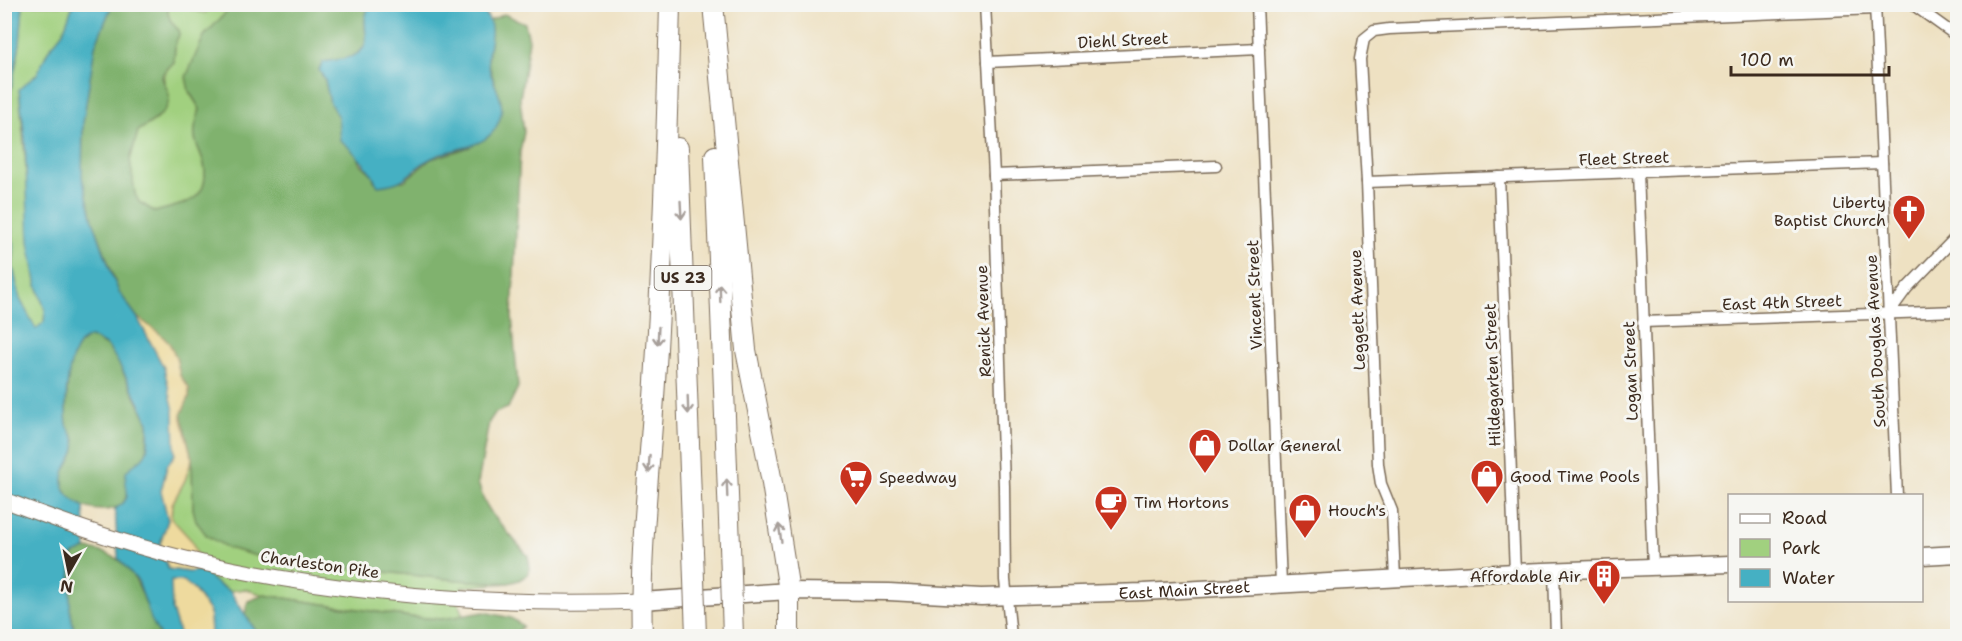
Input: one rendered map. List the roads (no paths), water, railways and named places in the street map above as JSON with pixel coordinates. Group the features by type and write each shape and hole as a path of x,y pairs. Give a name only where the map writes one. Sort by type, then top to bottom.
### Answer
{"highway":[{"name":"US 23","path":"670,4 682,232 696,636"},
{"path":"642,636 642,558 665,205 670,4"},
{"name":"US 23","path":"712,4 717,236 733,636"},
{"path":"712,4 746,350 771,477 789,591 789,636"}],"main road":[{"path":"1923,556 1958,554"},
{"name":"East Main Street","path":"641,601 789,591 854,591 981,597 1143,592 1515,572 1728,564"}],"street":[{"name":"Renick Avenue","path":"985,4 994,175 1007,596 1011,636"},
{"name":"Vincent Street","path":"1257,4 1281,584"},
{"path":"1912,4 1958,37"},
{"name":"Leggett Avenue","path":"1395,579 1392,511 1381,484 1378,464 1360,59 1364,39 1374,31 1389,29 1875,7"},
{"name":"South Douglas Avenue","path":"1875,7 1896,494"},
{"name":"Diehl Street","path":"988,62 1259,49"},
{"name":"Fleet Street","path":"1367,182 1882,163"},
{"path":"994,175 1216,166"},
{"name":"Logan Street","path":"1638,172 1653,568"},
{"name":"Hildegarten Street","path":"1499,177 1515,572"},
{"path":"1888,314 1907,288 1958,235"},
{"name":"East 4th Street","path":"1643,322 1958,311"},
{"name":"Charleston Pike","path":"4,500 109,537 203,563 346,588 473,598 583,603 641,601"},
{"path":"1554,571 1556,636"}],"water":[{"path":"5,4 23,5 20,44 5,120"},
{"path":"73,5 112,5 95,46 83,123 82,177 93,220 113,278 164,368 174,411 175,454 167,466 161,491 168,520 160,544 168,569 189,572 202,570 217,584 230,591 259,636 211,636 210,612 195,591 184,581 171,581 172,610 180,636 160,636 151,619 138,581 118,558 115,509 127,496 127,470 143,458 147,451 148,423 111,351 107,346 91,337 83,341 76,350 68,375 66,403 67,424 75,447 64,472 63,484 68,495 84,507 86,549 74,554 71,558 70,609 75,636 5,636 4,170 14,249 13,267 20,299 36,329 44,322 45,310 36,282 29,242 25,140 19,89 37,74 48,51 63,32"},
{"path":"370,5 479,5 491,25 488,61 502,108 496,127 481,141 440,154 422,164 402,180 378,186 371,173 340,140 338,117 330,103 325,80 319,70 323,62 351,57 362,49 366,36 365,17"}],"place":[{"name":"Liberty Baptist Church","path":"1909,240"},
{"name":"Dollar General","path":"1205,474"},
{"name":"Good Time Pools","path":"1487,505"},
{"name":"Speedway","path":"856,506"},
{"name":"Tim Hortons","path":"1111,531"},
{"name":"Houch's","path":"1305,539"},
{"name":"Affordable Air","path":"1604,605"}]}
